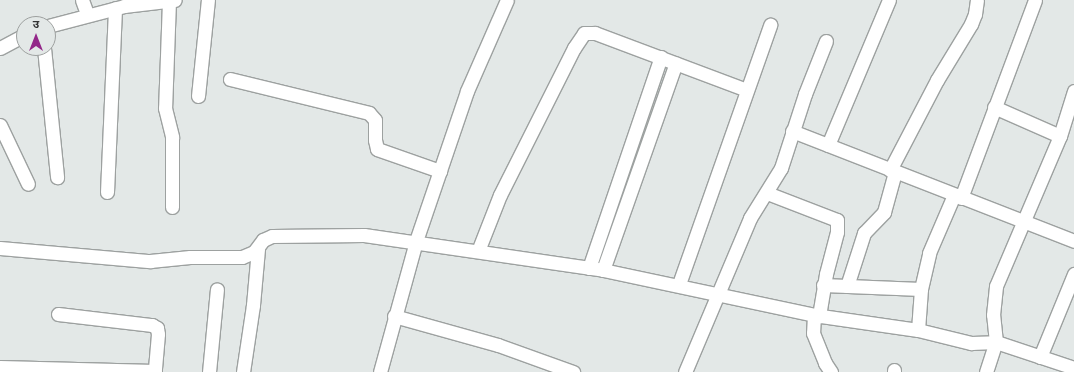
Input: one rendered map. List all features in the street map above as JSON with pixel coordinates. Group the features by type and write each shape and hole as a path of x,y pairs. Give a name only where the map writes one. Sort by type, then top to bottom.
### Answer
{"street":[{"path":"82,0 86,14"},
{"path":"56,23 86,14 115,8 155,1 172,0 165,108 172,137 172,207"},
{"path":"198,96 208,0"},
{"path":"380,372 394,316 416,241 467,91 508,0"},
{"path":"828,145 888,0"},
{"path":"848,286 864,233 884,212 893,171 937,80 971,24 975,14 977,0"},
{"path":"918,330 921,289 929,253 958,196 1035,0"},
{"path":"106,192 115,8"},
{"path":"679,284 770,25"},
{"path":"478,252 500,195 579,38 584,33 595,33 747,90"},
{"path":"0,48 16,39"},
{"path":"685,372 750,218 767,193 781,168 792,131 826,41"},
{"path":"45,56 57,177"},
{"path":"589,268 661,58"},
{"path":"603,270 676,63"},
{"path":"230,79 369,113 375,120 375,140 377,149 440,171"},
{"path":"986,372 996,342 993,315 996,286 1071,110 1074,91"},
{"path":"994,107 1060,136"},
{"path":"0,125 28,184"},
{"path":"792,131 1074,241"},
{"path":"632,141 646,146"},
{"path":"767,193 836,220 837,232 823,285 813,333 825,363 831,372"},
{"path":"0,248 150,262 190,257 242,257 258,249 267,238 282,235 364,235 416,241 478,252 603,270 679,284 817,316 918,330 965,342 996,342 1074,368"},
{"path":"243,372 253,305 258,249"},
{"path":"1040,357 1074,274"},
{"path":"823,285 921,289"},
{"path":"209,372 217,289"},
{"path":"0,366 155,371 158,334 157,328 152,325 58,314"},
{"path":"394,316 498,345 573,372"}]}
